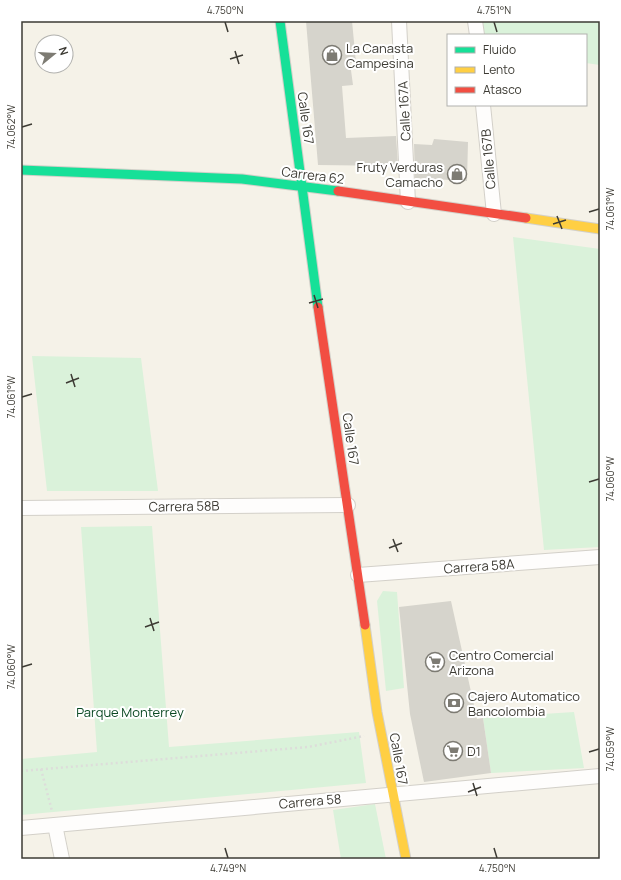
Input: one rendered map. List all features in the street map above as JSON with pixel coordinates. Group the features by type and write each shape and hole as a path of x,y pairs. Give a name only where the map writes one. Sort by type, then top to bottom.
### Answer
{"street":[{"name":"Calle 167","path":"280,21 323,342 348,505 378,720 406,859"},
{"name":"Calle 167A","path":"399,21 408,202"},
{"path":"476,21 477,34"},
{"name":"Calle 167B","path":"483,106 494,214"},
{"name":"Carrera 62","path":"21,170 242,179 303,186 600,229"},
{"name":"Carrera 58B","path":"21,508 348,505"},
{"name":"Carrera 58A","path":"358,576 600,557"},
{"name":"Carrera 58","path":"21,828 600,776"},
{"path":"55,825 62,859"}],"path":[{"path":"21,771 308,747 368,735"},
{"path":"41,769 55,825"}],"green space":[{"path":"479,21 600,21 600,65 587,63 587,34 480,34"},
{"path":"513,237 600,249 600,547 544,550"},
{"path":"32,356 141,358 158,491 47,491"},
{"name":"Parque Monterrey","path":"152,526 169,747 359,732 366,783 21,815 21,759 97,752 81,527"},
{"path":"383,591 397,592 404,688 386,691 377,601"},
{"path":"574,712 584,768 491,773 483,718"},
{"path":"375,804 386,859 341,859 333,810"}],"building":[{"path":"306,21 352,21 356,63 350,63 353,85 342,86 346,138 396,136 398,166 318,165"},
{"path":"434,139 468,142 467,181 415,178 414,144 432,145"},
{"name":"Centro Comercial Arizona","path":"451,601 477,719 483,718 491,773 424,782 410,714 399,607"}],"traffic: fast":[{"path":"280,21 318,307"},
{"path":"21,170 242,179 338,191"}],"traffic: slow":[{"path":"526,218 600,229"},
{"path":"365,625 377,712 406,859"}],"traffic: jam":[{"path":"338,191 526,218"},
{"path":"318,307 365,625"}],"place":[{"name":"La Canasta Campesina","path":"332,55"},
{"name":"Fruty Verduras Camacho","path":"457,174"},
{"name":"Centro Comercial Arizona","path":"435,662"},
{"name":"Cajero Automatico Bancolombia","path":"454,703"},
{"name":"D1","path":"453,751"}]}
